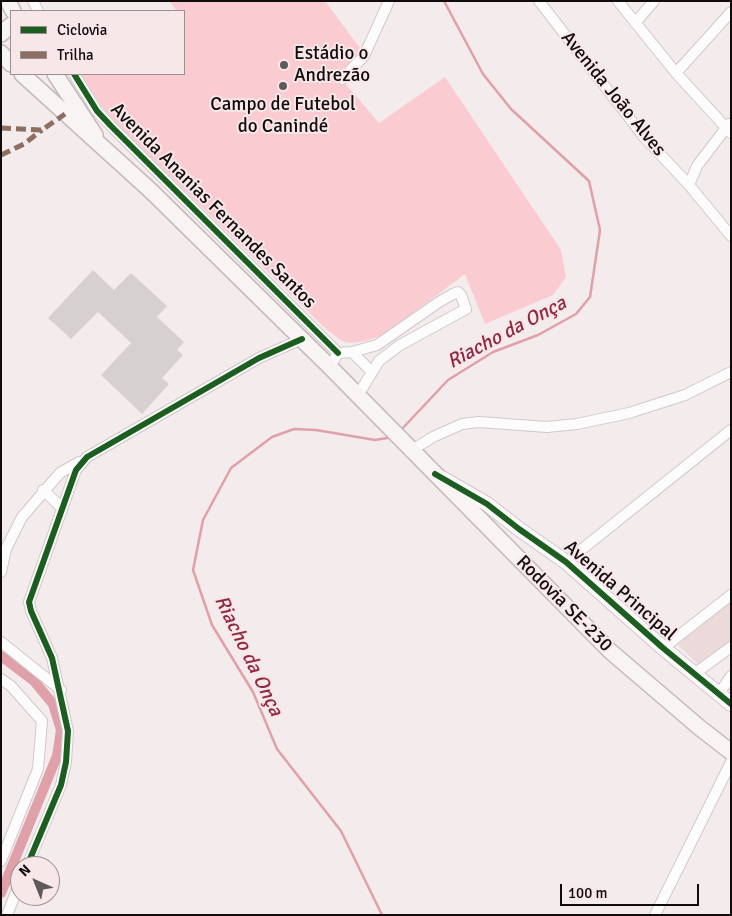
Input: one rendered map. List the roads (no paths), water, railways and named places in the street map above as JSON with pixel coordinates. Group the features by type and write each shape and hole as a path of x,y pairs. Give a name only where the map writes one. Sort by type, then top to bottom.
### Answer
{"main road":[{"path":"1,53 10,63"},
{"name":"Rodovia SE-230","path":"23,75 150,190 302,339 610,651 731,752"},
{"path":"57,75 90,114 100,145"}],"street":[{"path":"342,79 364,56 389,1"},
{"name":"Avenida João Alves","path":"539,1 644,137 689,185 731,236"},
{"path":"618,1 676,73 729,128 697,166 689,185"},
{"path":"635,23 654,1"},
{"path":"676,73 731,12"},
{"name":"Avenida Ananias Fernandes Santos","path":"74,75 90,114 338,353"},
{"path":"330,367 338,353 352,352 377,345 439,302 458,292 461,295 466,305 463,312 400,345 379,361 371,371 358,396"},
{"path":"1,572 6,549 22,517 43,490 60,473 258,358 302,339"},
{"path":"352,352 371,371"},
{"path":"410,448 462,424 479,422 547,428 629,413 685,394 731,372"},
{"path":"566,562 731,430"},
{"path":"31,856 61,785 66,762 68,731 61,690 52,658 31,611 29,602 76,470 87,457"},
{"name":"Avenida Principal","path":"435,474 487,504 566,562 662,648 731,704"},
{"path":"43,490 62,508"},
{"path":"662,648 731,595"},
{"path":"1,642 61,690"},
{"path":"694,674 731,647"},
{"path":"718,695 731,676"},
{"path":"1,678 11,686 42,721 38,769 1,861"},
{"path":"655,915 731,762"}],"waterway":[{"name":"Riacho da Onça","path":"401,430 448,380 493,352 538,335 576,314 590,297 600,230 589,181 511,109 483,74 444,1"},
{"name":"Riacho da Onça","path":"382,915 341,831 277,749 253,692 212,625 193,570 203,520 231,468 272,437 294,429 316,430 375,440 393,437"},
{"path":"1,656 34,681 53,704 61,730 57,756 1,893"}],"place":[{"name":"Estádio o Andrezão","path":"284,65"},
{"name":"Campo de Futebol do Canindé","path":"283,86"}]}
